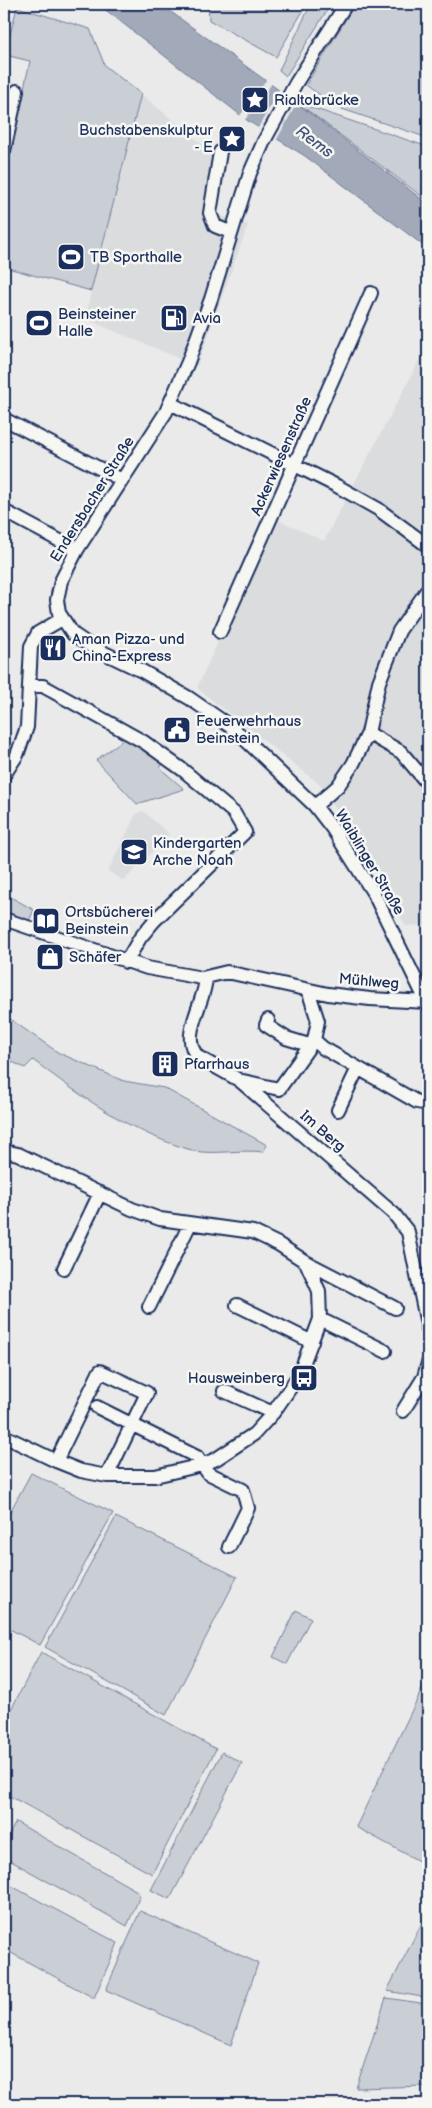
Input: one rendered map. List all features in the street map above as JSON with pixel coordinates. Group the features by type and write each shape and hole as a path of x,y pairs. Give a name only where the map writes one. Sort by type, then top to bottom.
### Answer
{"street":[{"name":"Endersbacher Straße","path":"62,620 58,607 57,593 61,581 78,550 170,403 211,299 230,232 250,173 264,141 296,83 346,4"},
{"path":"4,151 18,91"},
{"path":"220,152 210,213 215,226 230,232"},
{"name":"Ackerwiesenstraße","path":"220,632 371,293"},
{"path":"170,403 295,465 378,509 428,546"},
{"path":"4,419 122,480"},
{"path":"4,511 78,550"},
{"path":"315,806 338,786 353,764 368,733 380,682 399,631 428,589"},
{"path":"4,775 18,755 29,714 30,652 33,640 38,633 62,620"},
{"name":"Waiblinger Straße","path":"62,620 73,634 92,647 182,694 234,729 315,806 332,828 374,894 428,1003"},
{"path":"29,686 44,686 144,742 183,770 234,813 246,832 154,921 140,938 126,962"},
{"path":"368,733 401,752 428,784"},
{"path":"4,919 147,968 206,978 227,972 308,990 318,1021 312,1042 279,1089 239,1080"},
{"name":"Im Berg","path":"206,978 206,987 192,1027 190,1044 198,1057 239,1080 394,1214 408,1232 428,1329"},
{"name":"Mühlweg","path":"308,990 370,999 428,1003"},
{"path":"268,1020 266,1025 286,1038 312,1042 417,1102 428,1104"},
{"path":"338,1110 358,1068"},
{"path":"4,1151 18,1154 132,1209 160,1219 253,1232 394,1308"},
{"path":"64,1268 100,1192"},
{"path":"149,1307 190,1224"},
{"path":"4,1436 81,1471 107,1476 155,1476 202,1465 216,1459 254,1434 273,1413 299,1375 320,1319 319,1291 306,1262"},
{"path":"237,1305 312,1342"},
{"path":"320,1319 385,1351"},
{"path":"403,1411 424,1377 428,1363"},
{"path":"56,1461 100,1371 147,1393 107,1476"},
{"path":"224,1391 273,1413"},
{"path":"97,1407 198,1457 208,1473 243,1490 248,1508 229,1547"}],"shaded area":[{"path":"208,4 307,4 276,57 209,20"},
{"path":"311,4 331,4 286,76 279,70"},
{"path":"355,4 428,5 428,138 336,107 306,85"},
{"path":"17,7 90,29 105,66 141,94 91,291 4,267 4,179 30,61 5,55"},
{"path":"141,94 215,155 207,211 248,225 197,366 86,319 91,291"},
{"path":"298,103 428,147 428,201"},
{"path":"428,344 428,925 406,926 322,786 197,688 274,518 324,541"},
{"path":"127,737 164,762 160,768 184,789 137,804 96,760"},
{"name":"Kindergarten Arche Noah","path":"143,811 169,834 124,881 108,871 136,814"},
{"path":"7,895 34,910 28,923 4,914 4,902"},
{"path":"4,1015 59,1053 124,1081 164,1088 267,1145 263,1152 195,1151 173,1144 130,1125 70,1088 33,1060 25,1068 4,1058"},
{"path":"31,1473 113,1513 40,1645 4,1626 4,1523"},
{"path":"116,1517 237,1577 166,1715 45,1647"},
{"path":"296,1610 311,1618 287,1664 273,1657"},
{"path":"41,1652 216,1749 152,1874 4,1793 4,1723"},
{"path":"424,1685 428,1688 428,1866 356,1827"},
{"path":"222,1752 242,1763 170,1899 151,1890"},
{"path":"16,1822 137,1891 140,1896 127,1926 4,1857 4,1844"},
{"path":"4,1882 118,1943 94,1998 4,1949"},
{"path":"140,1911 258,1963 231,2045 106,1990"},
{"path":"428,1911 428,1998 387,1991"},
{"path":"386,1998 428,2004 428,2086 356,2088"}],"water":[{"name":"Rems","path":"98,4 160,4 298,104 428,204 428,249 305,156 248,121"}],"pier":[{"name":"Rialtobrücke","path":"267,79 272,83 266,92 267,96 263,95 253,109 254,113 250,113 244,121 239,117 245,109 243,105 247,105 257,92 256,88 260,88"},
{"path":"280,88 298,101 276,141 257,130"}],"place":[{"name":"Rialtobrücke","path":"255,100"},
{"name":"Buchstabenskulptur - E","path":"232,139"},
{"name":"TB Sporthalle","path":"71,257"},
{"name":"Avia","path":"174,318"},
{"name":"Beinsteiner Halle","path":"39,323"},
{"name":"Aman Pizza- und China-Express","path":"53,648"},
{"name":"Feuerwehrhaus Beinstein","path":"177,730"},
{"name":"Kindergarten Arche Noah","path":"134,852"},
{"name":"Ortsbücherei Beinstein","path":"46,921"},
{"name":"Schäfer","path":"50,957"},
{"name":"Pfarrhaus","path":"165,1064"},
{"name":"Hausweinberg","path":"304,1378"}]}
